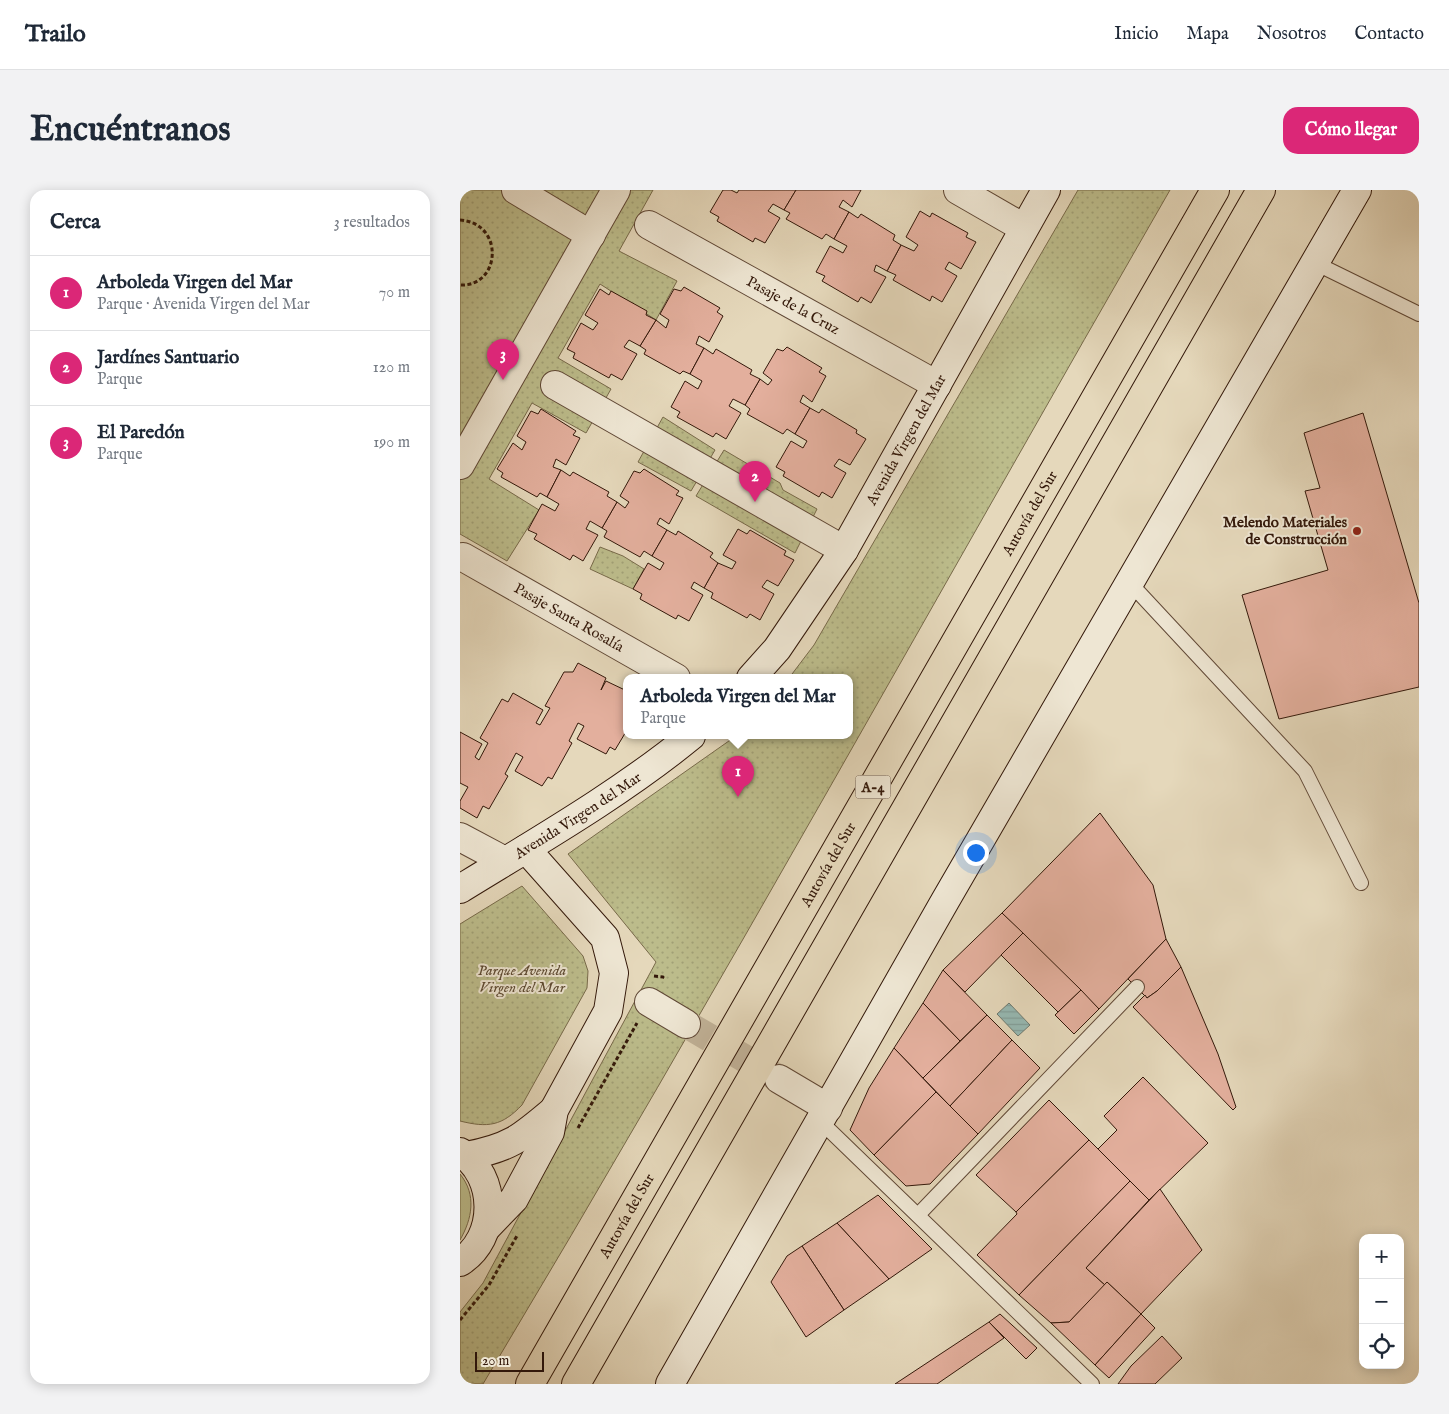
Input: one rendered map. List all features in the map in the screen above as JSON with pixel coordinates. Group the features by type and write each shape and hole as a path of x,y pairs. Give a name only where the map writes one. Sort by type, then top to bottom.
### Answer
{"highway":[{"name":"Autovía del Sur","path":"530,1384 1215,190"},
{"name":"A-4","path":"576,1384 1261,190"}],"street":[{"path":"516,190 591,235"},
{"path":"460,465 616,190"},
{"path":"958,190 1024,228"},
{"name":"Avenida Virgen del Mar","path":"754,674 776,649 844,550 1046,190"},
{"path":"670,1384 1357,190"},
{"name":"Pasaje de la Cruz","path":"649,225 937,386"},
{"path":"555,386 844,550"},
{"name":"Pasaje Santa Rosalía","path":"463,557 669,674"},
{"name":"Avenida Virgen del Mar","path":"460,889 516,855 660,761 687,739"},
{"path":"460,837 516,855 605,938 614,973 608,1011 554,1110 550,1132 514,1199 486,1228 478,1244 462,1264"},
{"path":"649,1002 686,1024"},
{"path":"779,1079 824,1114"},
{"path":"463,1154 490,1152 520,1139 554,1110"},
{"path":"463,1154 478,1171 487,1189 489,1208 486,1228"}],"lane":[{"path":"1315,263 1419,314"},
{"path":"1130,583 1305,772 1361,883"},
{"path":"918,1215 1137,987"},
{"path":"824,1114 918,1215 1092,1384"}],"path":[{"path":"460,220 477,224 485,231 493,250 489,269 482,277 474,283 460,285"}],"green space":[{"path":"460,190 653,190 619,251 677,281 656,320 600,284 558,358 611,389 586,433 532,403 489,479 539,510 507,561 460,534"},
{"path":"1078,190 1170,190 744,938 483,1384 460,1384 460,1312 483,1283 656,962 568,854 732,739 853,739 853,674 792,674 814,645"},
{"path":"663,417 715,450 691,491 638,462"},
{"path":"724,450 780,483 783,490 817,509 795,553 696,496"},
{"path":"600,547 623,556 644,569 633,589 590,569"},
{"name":"Parque Avenida Virgen del Mar","path":"522,886 583,956 588,971 587,988 522,1105 508,1117 494,1124 487,1125 460,1121 460,924"},
{"path":"460,1174 469,1190 471,1207 467,1224 460,1240"}],"water":[{"path":"1009,1003 1030,1025 1018,1036 997,1014"}],"building":[{"path":"723,190 731,190 737,193 739,190 796,190 784,210 773,204 768,211 780,218 765,243 755,238 753,242 717,221 719,217 710,212"},
{"path":"796,190 861,190 852,207 843,200 839,207 849,212 834,239 826,234 822,239 786,219 790,213 784,210"},
{"path":"920,211 930,217 932,213 968,233 966,237 976,242 961,269 949,262 945,269 957,276 942,302 932,296 930,301 893,280 896,275 887,271 901,245 914,251 918,245 906,237"},
{"path":"849,212 858,218 861,214 895,235 893,240 901,245 887,271 876,265 874,271 886,277 871,303 861,297 858,302 822,281 825,276 816,272 830,246 843,253 847,246 834,239"},
{"path":"684,287 720,308 717,312 723,316 709,342 699,336 696,344 704,348 690,374 683,371 680,374 644,354 646,350 640,346 656,320 666,328 669,320 660,314 674,289 681,291"},
{"path":"600,289 609,295 611,291 647,311 646,315 656,320 640,346 629,340 624,347 637,354 622,380 611,374 609,378 573,358 575,353 567,349 581,323 593,330 598,323 585,315"},
{"path":"787,347 822,368 819,372 826,376 812,402 803,395 800,402 810,408 795,434 787,429 783,434 747,414 750,409 745,405 760,379 768,385 772,380 763,373 777,349 783,351"},
{"path":"704,348 713,354 716,349 752,370 750,374 760,379 745,405 733,399 729,406 741,413 726,439 716,433 713,437 677,417 680,412 671,407 685,381 698,389 702,381 690,374"},
{"path":"810,408 819,413 822,409 857,430 856,433 866,439 850,465 839,459 834,466 846,473 832,498 822,492 819,497 783,476 785,472 776,467 791,441 803,448 807,441 795,434"},
{"path":"541,409 576,431 573,435 580,438 566,465 556,459 553,467 561,470 547,497 540,493 537,497 501,477 503,473 497,469 513,443 522,450 526,442 517,436 531,411 538,414"},
{"name":"Melendo Materiales de Construcción","path":"1363,413 1419,603 1419,687 1279,719 1242,595 1328,570 1305,491 1320,488 1304,433"},
{"path":"644,469 679,491 676,495 683,498 669,524 660,518 657,524 667,530 652,556 644,551 640,557 604,537 607,531 602,528 617,502 625,508 629,502 620,496 634,471 640,473"},
{"path":"561,470 570,476 573,472 609,492 607,496 617,502 602,528 590,521 586,529 598,535 583,561 573,555 570,560 534,539 537,534 528,530 542,504 555,511 559,504 547,497"},
{"path":"738,529 747,534 750,530 786,551 784,555 794,560 778,586 767,580 762,587 774,594 760,620 750,614 747,618 711,598 713,593 704,588 718,563 732,569 736,562 723,555"},
{"path":"667,530 676,535 678,531 713,553 710,557 718,563 704,588 694,582 691,588 703,595 689,621 678,615 676,619 640,599 642,594 633,589 648,563 660,570 664,563 652,556"},
{"path":"578,663 606,678 601,690 606,681 623,689 623,737 615,750 610,747 606,754 577,739 584,726 578,723 569,741 572,743 552,779 548,777 542,786 515,771 523,757 516,753 505,774 508,776 489,809 483,806 477,818 460,808 460,801 468,787 460,783 460,732 482,744 475,757 479,760 488,743 480,738 502,699 508,702 513,693 543,710 536,723 540,725 550,708 545,706 564,672 573,672"},
{"path":"1100,813 1153,885 1166,939 1099,1009 1002,913"},
{"path":"1002,913 1023,933 965,992 943,970"},
{"path":"1023,933 1081,990 1058,1012 1001,955"},
{"path":"1166,939 1181,967 1157,991 1147,998 1128,979"},
{"path":"1181,967 1218,1054 1236,1107 1233,1110 1133,1007 1145,995 1147,998 1157,991"},
{"path":"943,970 987,1015 960,1041 923,1003"},
{"path":"1081,990 1099,1009 1074,1034 1055,1015"},
{"path":"923,1003 960,1041 923,1078 894,1048"},
{"path":"987,1015 1012,1040 950,1106 923,1078"},
{"path":"1012,1040 1040,1068 978,1134 950,1106"},
{"path":"894,1048 936,1092 874,1155 850,1130 869,1088"},
{"path":"1143,1077 1208,1143 1149,1200 1098,1149 1117,1130 1104,1116"},
{"path":"936,1092 978,1134 930,1184 906,1186 874,1155"},
{"path":"1049,1100 1089,1140 1016,1212 976,1175"},
{"path":"1089,1140 1130,1181 1019,1295 977,1255 1017,1214 1016,1212"},
{"path":"1130,1181 1149,1200 1086,1268 1105,1285 1069,1322 1051,1323 1019,1295"},
{"path":"1160,1189 1202,1250 1141,1314 1107,1282 1105,1285 1086,1268"},
{"path":"878,1195 932,1249 889,1279 837,1223"},
{"path":"837,1223 889,1279 844,1310 802,1246"},
{"path":"802,1246 844,1310 806,1337 771,1282 787,1256"},
{"path":"1107,1282 1141,1314 1095,1365 1051,1323 1069,1322"},
{"path":"1000,1314 1037,1348 1026,1359 989,1322"},
{"path":"1141,1314 1155,1328 1109,1378 1095,1365"},
{"path":"989,1322 1004,1338 937,1384 895,1384"},
{"path":"1162,1336 1182,1358 1155,1384 1118,1384 1131,1366"}],"tunnel":[{"path":"686,1024 778,1078"}],"place":[{"name":"El Paredón","path":"503,380"},
{"name":"Jardínes Santuario","path":"755,502"},
{"name":"Melendo Materiales de Construcción","path":"1357,531"},
{"name":"Arboleda Virgen del Mar","path":"738,797"}]}
